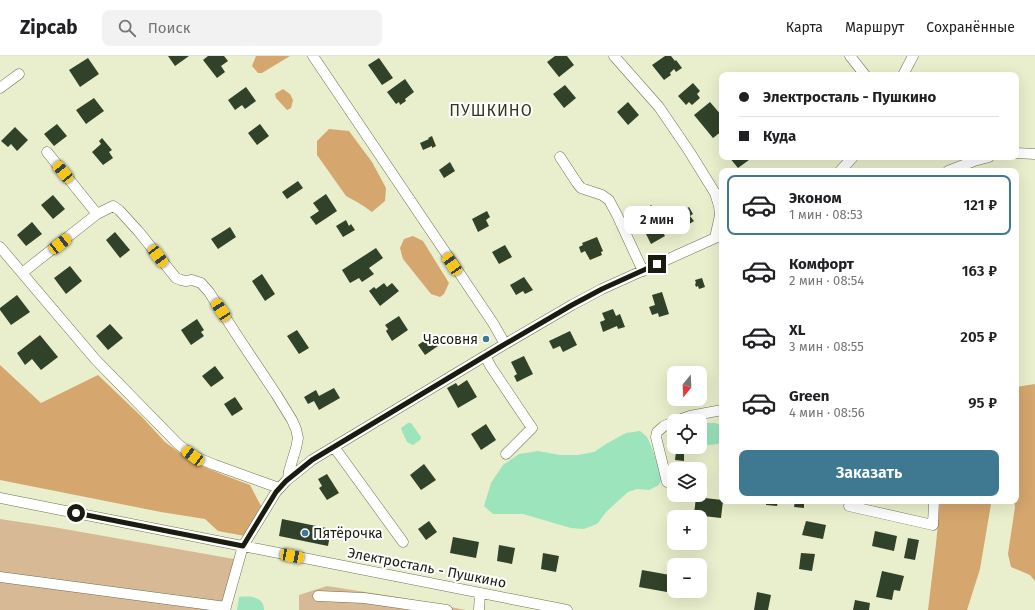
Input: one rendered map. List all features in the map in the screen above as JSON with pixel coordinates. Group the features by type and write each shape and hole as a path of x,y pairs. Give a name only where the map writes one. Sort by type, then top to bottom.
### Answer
{"street":[{"path":"313,56 505,344"},
{"path":"614,56 659,107 715,193 719,206"},
{"path":"850,56 863,72"},
{"path":"905,72 913,56"},
{"path":"0,88 19,74"},
{"path":"47,152 97,214"},
{"path":"1019,153 1035,154"},
{"path":"560,158 581,188 602,195 609,200 643,271"},
{"path":"843,168 850,160"},
{"path":"956,168 978,160"},
{"path":"22,274 97,214 113,206 119,210 140,232 176,278 186,281 192,280 201,282 276,394 292,420 298,438 288,479"},
{"path":"0,577 225,609 243,546 279,488 312,460 572,305 602,289 719,237"},
{"path":"0,246 95,359 178,444 193,456 279,488"},
{"path":"485,356 490,367 532,428 506,454"},
{"path":"701,414 719,411"},
{"path":"667,425 657,432 656,437 667,482"},
{"path":"334,447 403,542"},
{"name":"Электросталь - Пушкино","path":"0,498 567,610"},
{"path":"848,506 933,525 934,504"},
{"path":"479,610 480,593"},
{"path":"318,596 364,598 447,610"}],"shaded area":[{"path":"256,56 290,56 262,73 258,73 252,66"},
{"path":"283,89 290,94 293,100 291,108 287,110 276,98 275,94"},
{"path":"329,129 349,131 372,162 386,188 385,201 372,212 346,196 317,155 317,141"},
{"path":"413,236 423,241 449,283 444,294 440,297 431,294 403,259 400,248 404,239"},
{"path":"0,365 41,403 98,375 142,417 165,442 191,461 250,485 261,506 245,536 218,531 205,519 161,512 0,480"},
{"path":"1035,384 1035,581 1030,575 1011,567 1008,554 1014,504 1019,504 1019,387"},
{"path":"408,423 411,423 421,437 420,440 413,445 407,442 401,428"},
{"path":"707,423 715,423 719,424 719,443 707,445"},
{"path":"640,431 647,437 652,448 662,478 659,485 649,490 637,489 628,492 607,511 597,524 584,529 571,528 523,514 493,514 484,506 491,483 503,465 519,454 538,451 560,455 578,455 594,452 626,433"},
{"path":"940,504 991,504 980,569 967,610 928,610"},
{"path":"0,519 234,559 221,610 0,610"},
{"path":"327,586 404,598 466,610 299,610 299,595"},
{"path":"239,597 259,599 262,602 264,610 237,610"}],"building":[{"path":"168,56 189,56 175,66"},
{"path":"208,56 224,56 228,61 221,66 225,72 217,78 203,60"},
{"path":"555,56 567,56 574,65 559,77 547,62"},
{"path":"665,56 671,56 682,68 676,72 674,69 670,73 671,75 664,80 652,65"},
{"path":"88,58 99,74 80,87 69,70"},
{"path":"379,58 393,78 382,85 368,65"},
{"path":"405,79 414,92 400,105 399,102 396,104 387,92"},
{"path":"693,83 700,91 697,94 700,98 692,105 689,102 686,105 678,96"},
{"path":"565,85 576,98 564,108 553,94"},
{"path":"246,87 256,101 245,109 242,105 235,110 228,100"},
{"path":"94,98 104,111 86,124 76,110"},
{"path":"628,102 639,115 628,125 617,112"},
{"path":"710,102 719,112 719,133 713,138 694,115"},
{"path":"57,124 67,136 54,146 44,134"},
{"path":"260,124 269,136 257,145 248,133"},
{"path":"15,127 28,140 17,151 11,144 8,147 1,141"},
{"path":"432,136 436,146 423,150 420,143"},
{"path":"102,138 112,150 109,152 113,158 103,165 92,152 101,144 99,141"},
{"path":"731,160 749,160 738,168"},
{"path":"450,162 455,171 444,178 439,170"},
{"path":"298,181 303,188 287,199 282,192"},
{"path":"326,194 337,211 316,225 310,217 319,211 313,203"},
{"path":"53,195 65,209 53,219 41,205"},
{"path":"651,205 658,213 650,219 644,211"},
{"path":"689,207 693,214 690,216 694,221 680,230 672,217"},
{"path":"487,211 490,217 486,220 489,226 478,232 472,219"},
{"path":"346,220 349,226 351,224 355,230 343,237 336,226"},
{"path":"656,221 665,236 651,244 643,228"},
{"path":"32,222 42,234 26,246 17,235"},
{"path":"230,227 236,237 218,249 211,239"},
{"path":"115,232 130,250 120,258 106,240"},
{"path":"597,237 603,251 601,252 602,255 590,260 585,251 581,253 579,247 583,245 582,243"},
{"path":"505,245 512,257 499,264 492,252"},
{"path":"376,248 383,258 369,268 374,274 362,282 359,278 350,283 342,270"},
{"path":"70,266 82,281 66,294 54,278"},
{"path":"262,274 275,294 265,301 252,281"},
{"path":"524,277 533,290 525,294 523,291 516,295 510,285"},
{"path":"702,278 705,287 699,289 698,286 696,287 695,280"},
{"path":"384,283 387,287 392,283 399,291 380,306 369,291 374,287 376,289"},
{"path":"662,292 669,314 659,317 658,313 652,315 649,307 655,305 652,295"},
{"path":"17,295 30,312 11,325 0,308"},
{"path":"613,309 616,316 620,314 625,327 618,329 617,326 603,332 600,322 605,320 602,313"},
{"path":"399,316 408,330 392,341 386,331 388,329 385,325"},
{"path":"197,319 204,330 201,332 204,336 191,345 181,330"},
{"path":"110,324 123,338 108,350 96,336"},
{"path":"297,330 309,348 299,354 287,336"},
{"path":"570,331 577,345 563,352 560,346 553,349 549,341"},
{"path":"40,335 58,357 41,370 32,359 25,365 17,353"},
{"path":"431,336 438,346 425,355 418,345"},
{"path":"524,356 533,374 517,382 514,376 517,374 511,362"},
{"path":"215,366 224,378 211,387 202,376"},
{"path":"467,380 477,397 458,408 447,388 456,383 458,386"},
{"path":"334,388 340,398 319,410 314,401 308,404 304,397 316,390 319,396"},
{"path":"235,397 243,409 232,416 224,404"},
{"path":"486,424 496,440 481,450 471,434"},
{"path":"676,454 684,454 684,461 675,460"},
{"path":"424,464 436,480 421,490 410,475"},
{"path":"327,474 339,493 327,500 319,488 322,486 318,479"},
{"path":"707,498 719,500 719,504 723,504 721,518 707,516 707,510 695,510 695,502 707,502"},
{"path":"766,504 777,504 777,506"},
{"path":"794,504 804,504 804,508 794,507"},
{"name":"Пятёрочка","path":"282,519 331,529 328,546 279,536"},
{"path":"429,521 437,532 426,540 418,529"},
{"path":"806,521 826,525 823,539 802,535"},
{"path":"875,531 897,536 894,551 872,546"},
{"path":"453,537 479,542 476,558 450,553"},
{"path":"908,538 919,540 915,560 904,558"},
{"path":"499,545 515,548 512,564 497,561"},
{"path":"543,553 559,556 556,572 541,569"},
{"path":"801,553 815,554 812,571 799,569"},
{"path":"642,570 667,574 667,592 639,587"},
{"path":"882,571 904,576 900,591 894,590 892,600 876,597"},
{"path":"757,592 771,595 768,610 754,610"},
{"path":"855,600 870,603 869,610 853,610"}],"place":[{"name":"Часовня","path":"486,339"},
{"name":"Пятёрочка","path":"305,533"}],"district":[{"name":"ПУШКИНО","path":"491,110"}],"route":[{"path":"76,513 243,546 276,492 286,481 312,460 572,305 602,289 657,264"}]}
